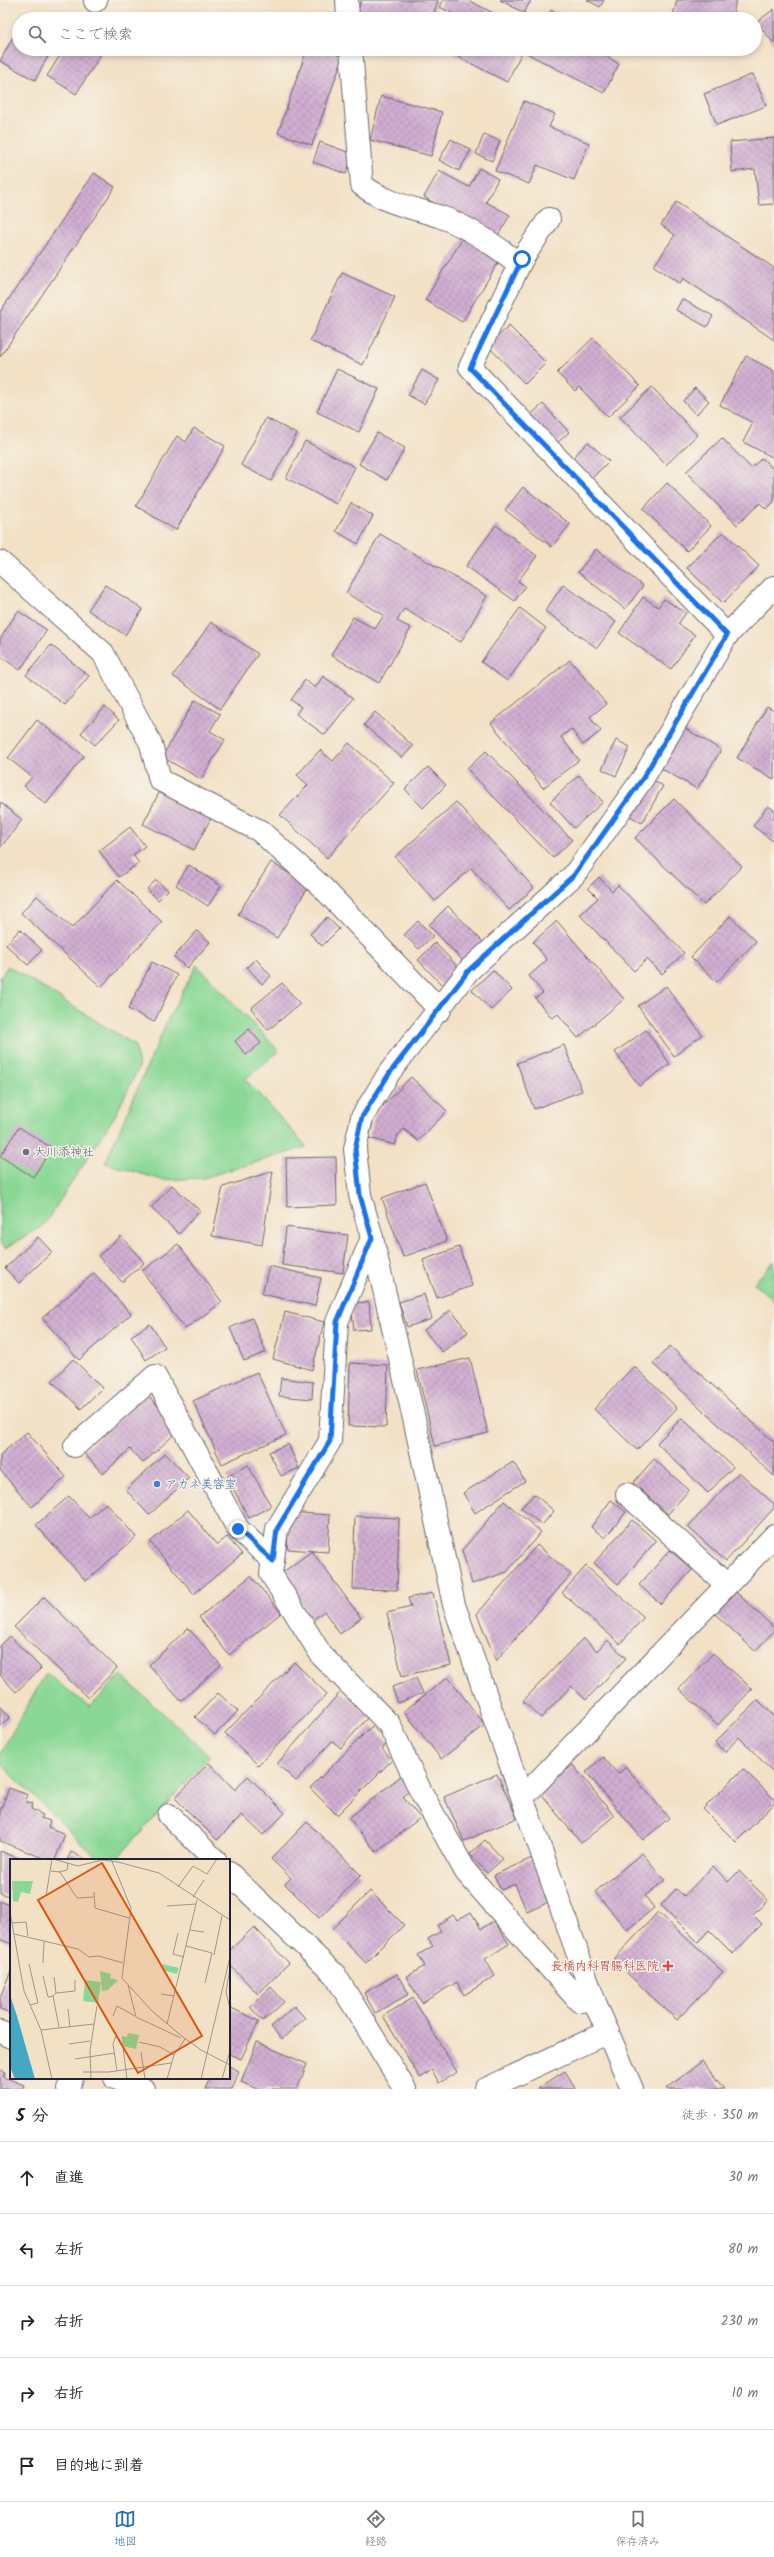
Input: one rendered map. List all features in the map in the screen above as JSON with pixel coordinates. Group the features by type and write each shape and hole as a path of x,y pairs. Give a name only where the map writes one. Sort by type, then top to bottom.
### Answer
{"street":[{"path":"347,0 348,12"},
{"path":"352,56 362,185 377,197 448,221 493,243 519,264"},
{"path":"549,219 519,264 470,368 727,635"},
{"path":"0,562 103,653 151,744 160,780 260,831 322,888 440,1010"},
{"path":"632,2089 594,2000 454,1605 372,1238 360,1195 355,1149 362,1117 389,1074 440,1010 469,970 574,875 643,778 727,635 774,587"},
{"path":"372,1238 337,1322 330,1441 277,1529 271,1574 322,1656 390,1724 422,1794 466,1872 579,2001 594,2000"},
{"path":"75,1446 155,1376 238,1529 273,1561"},
{"path":"627,1494 726,1584"},
{"path":"523,1797 726,1584 774,1536"},
{"path":"169,1815 214,1859"},
{"path":"230,1874 335,1976 405,2089"},
{"path":"0,2032 10,2037"},
{"path":"486,2089 608,2032"},
{"path":"68,2089 72,2079"},
{"path":"118,2079 143,2089"}],"green space":[{"path":"197,965 279,1051 245,1079 307,1147 203,1178 162,1180 105,1163 168,1019"},
{"path":"8,966 135,1045 139,1067 116,1114 44,1225 6,1248 0,1243 0,978"},
{"path":"774,1261 774,1301 754,1283"},
{"path":"46,1673 90,1707 121,1675 210,1756 117,1859 98,1859 0,1763 0,1754"}],"building":[{"path":"361,0 438,0 434,12 358,12"},
{"path":"443,0 468,0 491,12 449,12 440,7"},
{"path":"500,0 531,0 525,12"},
{"path":"587,0 604,0 600,7"},
{"path":"677,0 736,0 733,12 674,12"},
{"path":"774,9 774,44 762,28 762,18"},
{"path":"12,39 12,56 48,56 35,80 0,61"},
{"path":"60,56 100,56 76,94 47,76"},
{"path":"305,56 343,57 312,145 278,133"},
{"path":"457,56 520,56 507,82"},
{"path":"532,56 606,56 619,64 604,93"},
{"path":"753,74 766,106 717,125 704,94"},
{"path":"381,96 442,112 431,156 370,140"},
{"path":"524,101 555,114 549,127 589,143 574,180 537,165 529,184 495,171"},
{"path":"484,134 500,141 492,161 476,154"},
{"path":"774,138 774,204 759,205 755,169 732,172 730,142"},
{"path":"451,139 471,150 459,171 439,160"},
{"path":"320,142 353,154 346,174 313,162"},
{"path":"479,168 498,179 486,202 510,215 496,239 424,197 439,171 469,187"},
{"path":"94,173 115,187 0,357 0,312"},
{"path":"676,202 774,268 774,340 683,278 680,284 654,266 675,235 661,225"},
{"path":"464,236 501,258 462,322 425,300"},
{"path":"342,273 395,297 363,365 310,341"},
{"path":"682,299 713,316 707,327 676,310"},
{"path":"509,326 546,363 525,384 488,346"},
{"path":"593,338 640,386 608,417 579,387 575,391 557,373"},
{"path":"746,356 774,371 774,458 743,442 753,423 720,405"},
{"path":"337,369 379,389 359,432 317,412"},
{"path":"422,370 439,380 424,404 408,395"},
{"path":"652,387 697,435 666,465 620,417"},
{"path":"695,388 709,401 696,415 683,401"},
{"path":"543,404 569,432 554,446 528,417"},
{"path":"266,418 297,434 271,481 241,465"},
{"path":"194,428 225,446 176,530 136,506 177,436 186,442"},
{"path":"377,433 405,448 387,480 359,464"},
{"path":"722,438 751,468 762,458 774,470 774,502 766,509 760,503 737,525 686,472"},
{"path":"305,441 355,467 336,504 286,478"},
{"path":"588,442 609,461 592,478 572,459"},
{"path":"667,483 711,526 687,551 643,509"},
{"path":"523,487 570,524 552,547 505,510"},
{"path":"351,503 373,516 358,544 336,531"},
{"path":"496,525 537,556 518,581 525,586 515,601 466,566"},
{"path":"723,532 759,566 723,603 687,568"},
{"path":"380,534 487,596 461,642 404,609 397,621 411,628 379,683 331,655 353,617 375,629 384,615 346,593"},
{"path":"596,549 643,586 625,609 578,572"},
{"path":"105,585 143,609 125,635 88,610"},
{"path":"563,585 616,622 597,648 545,611"},
{"path":"643,597 658,607 664,599 686,613 678,624 695,635 671,669 619,633"},
{"path":"520,608 546,628 507,681 481,662"},
{"path":"18,611 47,630 20,670 0,656 0,639"},
{"path":"211,622 258,654 220,709 173,676"},
{"path":"51,645 89,676 65,705 26,675"},
{"path":"570,660 606,704 590,717 601,731 583,745 571,729 561,737 579,760 543,788 491,723"},
{"path":"323,676 353,698 325,735 296,714 301,707 291,700 305,680 315,688"},
{"path":"195,700 220,714 210,731 225,740 201,779 162,757"},
{"path":"105,707 119,720 95,745 81,733"},
{"path":"767,707 774,711 774,779 737,758"},
{"path":"375,712 413,746 402,758 364,725"},
{"path":"37,720 84,756 46,804 24,786 32,777 8,758"},
{"path":"683,727 721,750 697,789 659,767"},
{"path":"616,740 630,747 616,776 602,769"},
{"path":"349,743 394,783 327,858 280,815 308,785 297,775 320,750 333,761"},
{"path":"486,751 572,840 553,858 467,769"},
{"path":"428,767 446,785 423,808 405,789"},
{"path":"579,775 603,802 574,828 550,802"},
{"path":"651,779 663,786 642,823 630,816"},
{"path":"160,791 211,818 194,850 143,824"},
{"path":"674,799 742,866 704,905 635,838"},
{"path":"0,802 22,820 0,848"},
{"path":"456,802 534,888 509,910 471,868 435,901 395,857"},
{"path":"768,806 774,810 774,842 753,826"},
{"path":"130,827 145,846 133,855 139,863 119,877 99,851"},
{"path":"271,862 309,886 277,938 238,914"},
{"path":"189,865 221,886 208,906 176,885"},
{"path":"599,877 612,891 618,885 684,953 662,974 647,959 634,971 580,915 598,898 588,888"},
{"path":"117,880 162,922 101,987 21,913 37,896 72,928"},
{"path":"156,880 168,890 158,900 147,889"},
{"path":"448,906 483,942 463,961 429,925"},
{"path":"730,916 756,941 717,982 691,957"},
{"path":"327,917 339,929 322,946 310,934"},
{"path":"418,921 433,936 419,949 404,935"},
{"path":"557,921 624,999 578,1038 558,1014 552,1018 535,998 543,993 529,976 547,960 533,942"},
{"path":"20,929 42,950 28,965 6,945"},
{"path":"197,931 210,942 187,968 174,957"},
{"path":"435,943 459,968 442,985 418,960"},
{"path":"256,959 271,976 262,984 247,967"},
{"path":"152,962 177,975 154,1022 128,1009"},
{"path":"493,970 512,990 491,1010 472,990"},
{"path":"282,983 300,1004 268,1030 251,1008"},
{"path":"666,986 702,1035 674,1056 638,1006"},
{"path":"249,1029 261,1043 246,1055 235,1041"},
{"path":"646,1030 670,1064 639,1086 615,1052"},
{"path":"564,1045 582,1091 534,1109 517,1063"},
{"path":"411,1077 447,1111 418,1141 404,1129 398,1135 395,1145 369,1138 375,1114"},
{"name":"大川添神社","path":"19,1127 52,1148 33,1177 0,1156"},
{"path":"336,1157 337,1205 287,1207 286,1158"},
{"path":"273,1171 262,1245 212,1236 223,1187"},
{"path":"425,1182 447,1241 403,1257 382,1198"},
{"path":"172,1185 200,1211 179,1234 151,1208"},
{"path":"286,1227 348,1235 343,1273 282,1265"},
{"path":"121,1236 144,1263 122,1282 98,1256"},
{"path":"38,1237 52,1252 19,1283 5,1268"},
{"path":"178,1244 222,1302 185,1329 142,1271"},
{"path":"459,1247 472,1286 437,1298 423,1260"},
{"path":"269,1266 321,1278 315,1306 262,1294"},
{"path":"94,1273 131,1314 79,1360 42,1318"},
{"path":"424,1294 432,1319 407,1327 399,1302"},
{"path":"369,1302 371,1329 354,1330 351,1303"},
{"path":"451,1310 468,1332 442,1352 424,1330"},
{"path":"285,1312 324,1322 312,1370 273,1359"},
{"path":"252,1318 266,1352 244,1361 230,1328"},
{"path":"150,1324 165,1347 146,1360 131,1336"},
{"path":"670,1346 774,1442 774,1476 653,1364"},
{"path":"470,1358 488,1433 435,1446 417,1370"},
{"path":"73,1359 102,1388 81,1409 52,1381"},
{"path":"350,1363 388,1365 386,1427 348,1426"},
{"path":"634,1366 677,1408 637,1450 594,1409"},
{"path":"257,1372 286,1435 222,1464 193,1401"},
{"path":"281,1378 313,1382 312,1399 279,1396"},
{"path":"147,1394 179,1430 143,1463 130,1449 103,1474 83,1452"},
{"path":"682,1418 733,1467 708,1493 657,1443"},
{"path":"27,1432 66,1477 32,1507 0,1470 0,1455"},
{"path":"288,1444 299,1468 281,1476 269,1452"},
{"name":"アカネ美容室","path":"165,1453 189,1478 149,1515 126,1490"},
{"path":"654,1459 689,1490 668,1514 633,1483"},
{"path":"513,1462 525,1481 475,1513 463,1493"},
{"path":"248,1465 271,1506 249,1518 227,1477"},
{"path":"739,1472 774,1504 774,1508 726,1561 688,1527"},
{"path":"534,1494 554,1511 542,1525 521,1508"},
{"path":"69,1496 89,1518 106,1503 136,1537 86,1581 36,1525"},
{"path":"611,1500 626,1512 605,1538 591,1527"},
{"path":"504,1501 541,1532 507,1572 472,1584 462,1550"},
{"path":"188,1510 217,1545 227,1537 242,1554 194,1594 150,1542"},
{"path":"289,1512 330,1515 328,1552 287,1549"},
{"path":"355,1516 399,1518 397,1590 353,1589"},
{"path":"632,1520 656,1541 618,1584 594,1563"},
{"path":"537,1545 571,1574 496,1661 477,1614"},
{"path":"670,1550 692,1570 661,1604 639,1585"},
{"path":"312,1551 361,1618 340,1634 324,1611 313,1620 279,1575"},
{"path":"586,1566 644,1617 620,1644 562,1593"},
{"path":"251,1576 281,1613 229,1655 199,1617"},
{"path":"736,1592 774,1628 774,1631 755,1651 715,1614"},
{"path":"433,1593 451,1665 402,1676 387,1613 411,1607 408,1598"},
{"path":"44,1597 117,1668 88,1698 14,1627"},
{"path":"188,1628 221,1665 181,1701 149,1665"},
{"path":"10,1636 41,1668 16,1692 0,1675 0,1646"},
{"path":"583,1638 597,1651 607,1640 626,1658 586,1700 571,1686 541,1718 523,1701"},
{"path":"713,1653 752,1689 718,1725 679,1689"},
{"path":"294,1662 327,1694 258,1765 225,1733"},
{"path":"448,1677 485,1725 441,1759 404,1711"},
{"path":"416,1678 423,1693 398,1703 392,1687"},
{"path":"341,1691 369,1716 341,1748 332,1741 296,1781 277,1764"},
{"path":"218,1693 238,1711 215,1735 195,1717"},
{"path":"758,1700 774,1716 774,1768 771,1770 739,1737 725,1752 715,1742"},
{"path":"0,1706 10,1717 0,1727"},
{"path":"372,1726 388,1742 382,1749 392,1760 337,1815 310,1788"},
{"path":"603,1757 618,1774 626,1767 669,1818 643,1840 586,1772"},
{"path":"209,1763 235,1790 248,1776 285,1813 263,1835 242,1815 217,1840 175,1798"},
{"path":"573,1765 614,1816 581,1843 539,1792"},
{"path":"743,1769 774,1799 774,1804 736,1842 703,1809"},
{"path":"497,1774 517,1818 464,1841 444,1797"},
{"path":"402,1775 413,1788 403,1797 420,1818 376,1852 349,1818"},
{"path":"9,1788 28,1795 25,1801 33,1804 31,1809 43,1815 41,1818 50,1821 48,1827 65,1834 55,1859 45,1859 0,1841 0,1811"},
{"path":"307,1822 361,1875 319,1918 285,1884 291,1878 271,1859"},
{"path":"485,1840 503,1859 487,1873 470,1854"},
{"path":"0,1851 20,1859 10,1859 10,1897 0,1893"},
{"path":"71,1852 85,1859 68,1859"},
{"path":"642,1853 665,1880 645,1896 654,1908 627,1930 595,1892"},
{"path":"532,1858 551,1901 527,1912 515,1884 501,1890 494,1875"},
{"path":"713,1866 728,1882 739,1871 768,1900 753,1915 762,1924 733,1954 709,1930 698,1942 661,1905 676,1889 684,1896"},
{"path":"370,1891 404,1925 366,1963 332,1929"},
{"path":"0,1901 10,1906 10,1944 0,1939"},
{"path":"471,1912 481,1929 494,1921 509,1944 485,1959 495,1976 464,1995 457,1982 422,2003 406,1977 425,1966 418,1955 433,1946 428,1939 441,1931 437,1925 453,1915 457,1920"},
{"name":"長橋内科胃腸科医院","path":"658,1912 723,1972 677,2020 613,1960"},
{"path":"254,1927 289,1963 258,1994 230,1965 230,1950"},
{"path":"10,1973 10,2014 0,2010 0,1997"},
{"path":"397,1974 409,1994 375,2013 364,1993"},
{"path":"271,1987 284,2002 263,2021 250,2007"},
{"path":"413,1998 457,2072 439,2083 432,2070 420,2078 383,2016"},
{"path":"294,2006 305,2018 282,2039 271,2027"},
{"path":"230,2007 259,2021 241,2059 230,2054"},
{"path":"257,2042 307,2064 297,2089 258,2089 241,2082"},
{"path":"702,2061 724,2089 666,2089"},
{"path":"230,2066 239,2071 232,2089 205,2089 210,2079 230,2079"},
{"path":"0,2070 6,2072 4,2077 24,2085 22,2089 0,2089"},
{"path":"565,2071 576,2089 537,2089"}],"place":[{"name":"大川添神社","path":"26,1152"},
{"name":"アカネ美容室","path":"157,1484"},
{"name":"長橋内科胃腸科医院","path":"668,1966"}],"route":[{"path":"238,1529 273,1561 277,1529 330,1441 337,1322 372,1238 360,1195 355,1149 362,1117 389,1074 440,1010 469,970 574,875 643,778 727,635 470,368 522,259"}]}
